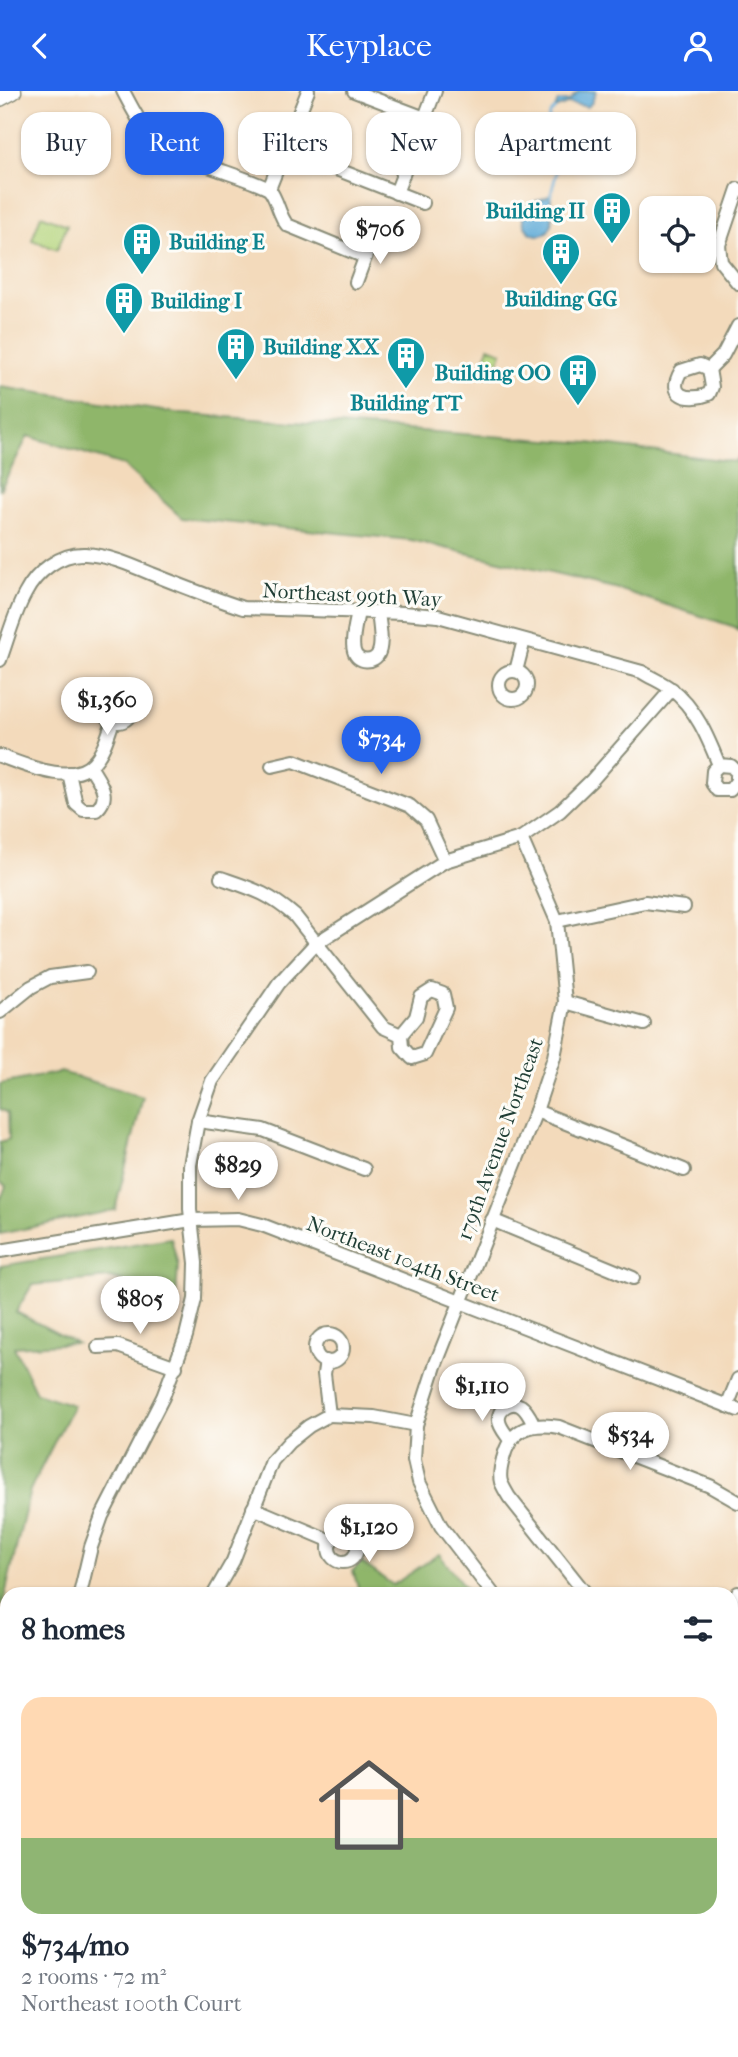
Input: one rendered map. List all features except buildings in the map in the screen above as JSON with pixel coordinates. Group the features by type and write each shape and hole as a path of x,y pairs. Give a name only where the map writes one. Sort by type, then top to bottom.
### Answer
{"main road":[{"path":"0,98 13,91"}],"street":[{"path":"123,91 150,134 168,148 269,189 275,195 281,216 287,225 365,257"},
{"path":"300,112 308,91"},
{"path":"355,91 409,112"},
{"path":"427,112 435,91"},
{"path":"269,189 275,175"},
{"path":"351,175 423,203"},
{"path":"396,193 403,175"},
{"path":"738,189 719,244 721,262 738,283"},
{"path":"356,282 372,239"},
{"path":"709,369 723,355 738,326"},
{"name":"Northeast 99th Way","path":"5,631 37,576 69,555 84,554 125,563 243,608 438,616 642,672 672,689 691,709 705,730 719,765"},
{"path":"358,612 354,650 358,657 365,661 374,659 380,652 378,612"},
{"path":"0,660 5,631"},
{"path":"516,671 524,640"},
{"path":"82,1587 102,1516 163,1397 186,1336 195,1299 196,1263 191,1220 190,1165 198,1121 212,1081 279,983 315,944 445,862 521,838 560,811 592,780 672,689"},
{"path":"0,756 60,775 81,771 90,766 101,751 113,721"},
{"path":"272,766 294,761 410,806 426,820 445,862"},
{"path":"69,773 76,804 83,810 96,810 104,800 104,792 90,766"},
{"name":"179th Avenue Northeast","path":"488,1587 441,1526 419,1482 414,1460 416,1425 435,1366 536,1111 554,1057 565,1002 557,921 521,838"},
{"path":"221,879 263,892 280,903 295,916 383,1027 401,1035"},
{"path":"557,921 645,902 684,907"},
{"path":"0,1012 30,987 50,977 87,972"},
{"path":"432,991 443,994 446,1007 425,1054 412,1058 402,1047 401,1035 416,1017 421,997 432,991"},
{"path":"565,1002 644,1024"},
{"path":"536,1111 684,1170"},
{"path":"198,1121 263,1130 364,1169"},
{"name":"Northeast 104th Street","path":"0,1251 191,1220 238,1219 262,1225 733,1408"},
{"path":"492,1220 633,1278"},
{"path":"98,1346 118,1346 176,1367"},
{"path":"326,1361 324,1374 329,1415"},
{"path":"733,1408 738,1379"},
{"path":"510,1440 498,1419 504,1407 514,1404 523,1408 534,1425"},
{"path":"218,1587 233,1561 272,1461 289,1442 329,1415 374,1417 416,1425"},
{"path":"580,1587 509,1497 500,1480 501,1465 510,1440 521,1431 534,1425 559,1427 710,1486 738,1502"},
{"path":"253,1508 331,1541"}],"green space":[{"path":"41,215 67,225 57,250 32,240"},
{"path":"489,347 502,352 492,377 479,373"},
{"path":"0,387 183,414 589,443 736,462 738,459 738,630 614,588 411,540 182,518 123,465 28,436 0,490"},
{"path":"61,1072 143,1097 115,1210 0,1234 0,1201 6,1186 0,1182 0,1142 9,1139 8,1113 0,1109 0,1084"},
{"path":"171,1238 178,1266 176,1297 110,1278 32,1285 16,1312 76,1343 14,1347 36,1393 73,1405 30,1490 7,1587 0,1587 0,1266"},
{"path":"439,1554 465,1587 358,1587 353,1571 361,1562 393,1585"}],"water":[{"path":"579,91 596,91 588,107 569,103 555,109 558,101 569,101"},
{"path":"549,196 551,226 544,234 535,235 524,225 523,208"}],"waterway":[{"path":"550,197 557,171 543,144 550,114 555,109"}],"place":[{"name":"Building II","path":"612,245"},
{"name":"Building E","path":"142,276"},
{"name":"Building GG","path":"561,286"},
{"name":"Building I","path":"124,335"},
{"name":"Building XX","path":"236,381"},
{"name":"Building TT","path":"406,390"},
{"name":"Building OO","path":"578,407"}]}
